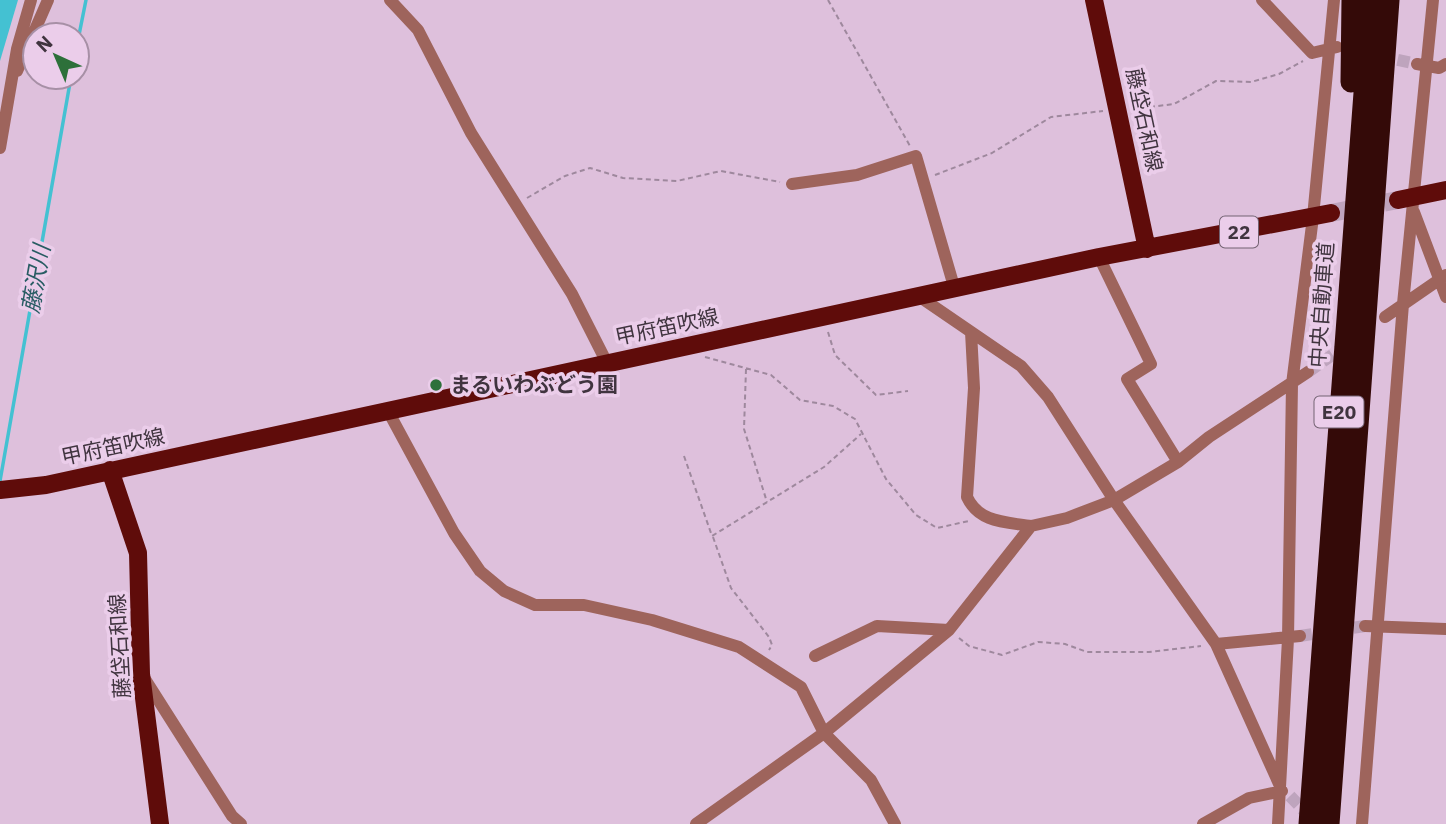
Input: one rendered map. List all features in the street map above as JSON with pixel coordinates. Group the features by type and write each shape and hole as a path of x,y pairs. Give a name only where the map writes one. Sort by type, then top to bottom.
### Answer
{"highway":[{"path":"1350,256 1352,0"},
{"name":"中央自動車道","path":"1309,824 1371,0"},
{"name":"E20","path":"1328,824 1390,0"}],"main road":[{"name":"藤垈石和線","path":"1094,0 1147,249"},
{"path":"1407,201 1446,190"},
{"name":"甲府笛吹線","path":"7,490 388,411 1099,257 1331,213"},
{"name":"藤垈石和線","path":"110,470 138,553 141,674 160,824"}],"street":[{"path":"0,148 31,0"},
{"path":"12,81 48,0"},
{"path":"390,0 418,30 471,133 572,294 607,362"},
{"path":"1262,0 1312,53 1334,46"},
{"path":"1278,824 1286,793 1294,637 1292,384 1334,46 1334,0"},
{"path":"1362,824 1371,625 1403,304 1407,201 1433,0"},
{"path":"1423,65 1439,68 1446,64"},
{"path":"792,184 857,175 916,156 955,290"},
{"path":"1407,201 1442,278 1446,297"},
{"path":"1099,257 1151,364 1127,379 1178,462"},
{"path":"1385,317 1442,278"},
{"path":"920,297 1021,366 1048,397 1114,500 1216,644 1286,793"},
{"path":"971,332 974,388 967,497 973,509 988,519 1031,526 1067,518 1114,500 1178,462 1209,437 1308,372"},
{"path":"388,411 454,533 480,571 504,591 535,605 584,605 652,620 739,647 801,687 824,733 871,780 895,824"},
{"path":"696,824 824,733 949,630 1031,526"},
{"path":"1371,625 1446,629"},
{"path":"815,656 877,626 949,630"},
{"path":"1216,644 1294,637"},
{"path":"141,674 232,816 241,824"},
{"path":"1203,824 1249,798 1286,793"}],"path":[{"path":"828,0 916,156"},
{"path":"517,204 565,176 590,168 623,178 677,181 721,171 792,184"},
{"path":"824,317 835,355 876,394 908,391"},
{"path":"686,346 711,360 771,375 800,400 833,406 855,419 886,479 916,515 937,528 988,519"},
{"path":"746,369 744,429 768,503"},
{"path":"712,536 824,467 862,433"},
{"path":"684,456 732,588 769,637 772,645 763,663"},
{"path":"949,630 969,646 1002,655 1038,642 1065,644 1087,652 1149,652 1216,644"}],"water":[{"path":"0,0 18,0 0,61"}],"waterway":[{"name":"藤沢川","path":"82,21 86,0"},
{"name":"藤沢川","path":"0,481 69,91"}],"tunnel":[{"path":"1380,56 1417,64"},
{"path":"1331,213 1398,200"},
{"path":"1308,372 1348,344"},
{"path":"1300,636 1365,626"},
{"path":"1290,796 1309,816"}],"place":[{"name":"まるいわぶどう園","path":"436,385"}]}
